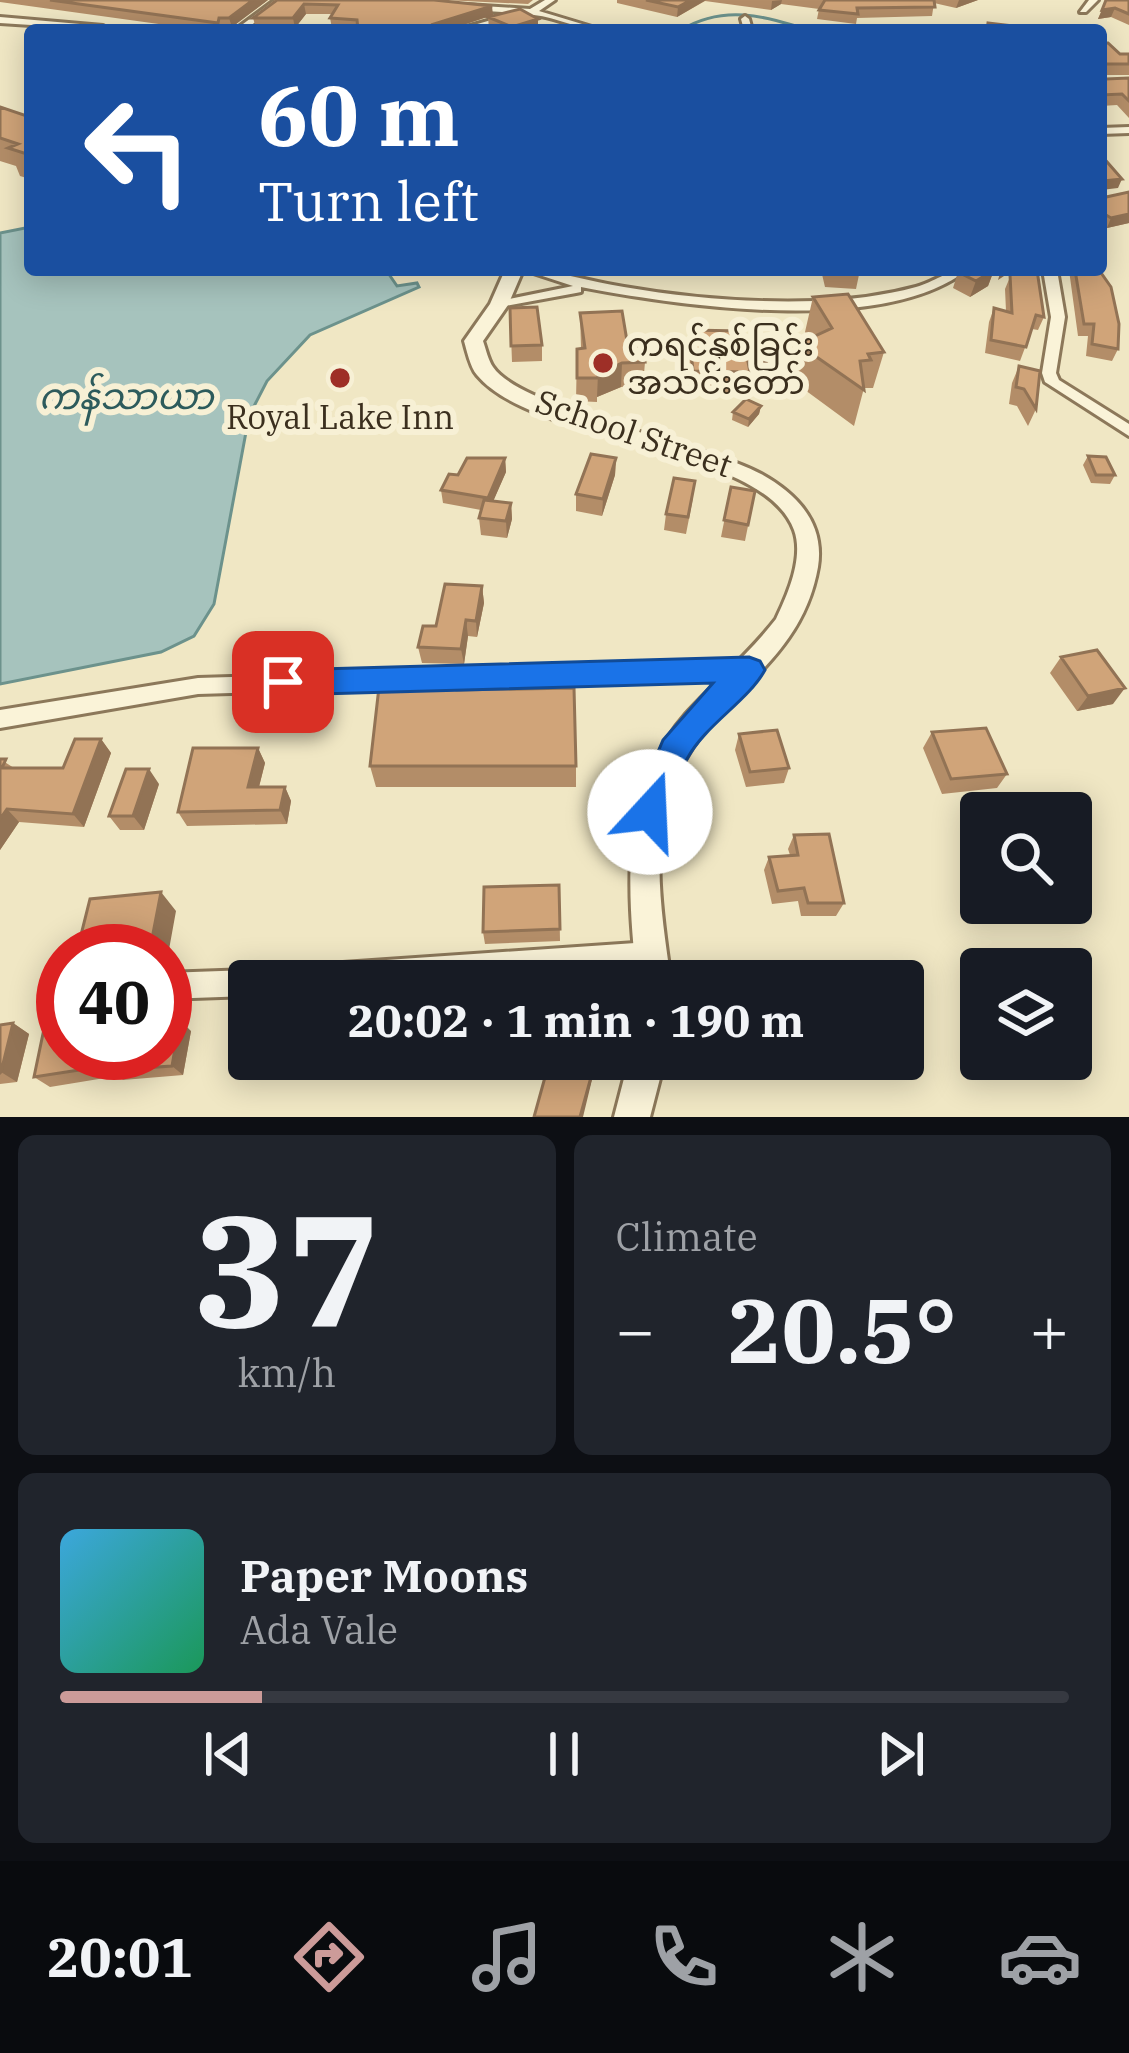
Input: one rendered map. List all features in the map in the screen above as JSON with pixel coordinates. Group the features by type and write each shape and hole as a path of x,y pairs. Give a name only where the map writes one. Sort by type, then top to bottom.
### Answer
{"street":[{"path":"247,24 280,0"},
{"path":"484,24 532,12 551,0"},
{"path":"1083,10 1094,0"},
{"path":"462,6 532,12 576,24"},
{"path":"0,20 41,24"},
{"name":"School Street","path":"511,276 499,305 478,332 473,350 484,369 503,386 568,416 744,470 780,493 803,523 808,544 807,573 791,624 717,698 674,750 659,780 650,812 644,900 651,960"},
{"path":"549,276 586,288 762,304 871,302 905,297 953,276"},
{"path":"1051,276 1058,317 1049,373 1052,382 1129,431"},
{"path":"499,305 586,288"},
{"path":"0,719 198,686 749,670"},
{"path":"192,985 228,983"},
{"path":"632,1117 642,1080"}],"water":[{"name":"ကန်သာယာ","path":"24,228 24,276 390,276 397,286 417,283 419,287 310,335 267,381 249,416 214,604 194,636 161,652 0,684 0,233"}],"building":[{"path":"50,0 253,0 229,18 219,18 218,23"},
{"path":"277,0 434,0 492,6 434,24 357,24 357,20 330,18 338,5 304,4 293,18 253,18"},
{"path":"646,0 691,0 678,7"},
{"path":"825,0 934,0 935,7 857,8 858,14 819,10"},
{"path":"1106,0 1129,0 1129,14 1115,8 1102,10"},
{"path":"520,9 538,19 505,24 488,17"},
{"path":"1107,43 1120,54 1129,54 1129,64 1107,64"},
{"path":"1129,78 1129,101 1122,94 1107,95 1107,79"},
{"path":"0,107 24,115 24,153 8,148 18,144 0,138"},
{"path":"1107,162 1122,179 1107,180"},
{"path":"1129,192 1129,214 1111,218 1107,197"},
{"path":"1010,276 1038,276 1044,317 1036,315 1026,347 991,340 994,308 1012,313"},
{"path":"1076,276 1103,276 1111,287 1119,324 1118,349 1092,344 1094,324 1084,324"},
{"path":"848,294 884,352 868,354 871,360 860,361 864,390 798,344 832,328 813,297"},
{"path":"537,307 542,345 511,346 510,308"},
{"path":"622,311 628,347 642,346 645,362 622,363 598,378 577,378 577,349 585,348 580,313"},
{"path":"689,330 741,331 744,345 760,344 766,362 748,362 750,372 693,371"},
{"path":"1019,366 1040,371 1036,409 1024,389 1016,387"},
{"path":"746,399 761,406 749,419 733,412"},
{"path":"591,454 616,458 603,499 576,494"},
{"path":"1088,456 1106,457 1115,475 1096,475"},
{"path":"467,458 505,458 488,498 441,490 449,474 458,475"},
{"path":"674,478 695,481 688,517 666,514"},
{"path":"731,487 755,491 748,525 724,520"},
{"path":"484,500 511,503 506,521 479,518"},
{"path":"445,584 482,586 476,621 466,620 461,649 418,647 423,626 436,626"},
{"path":"1097,650 1125,688 1088,696 1061,657"},
{"path":"457,686 457,690 574,688 576,766 370,766 379,687"},
{"path":"986,728 1007,774 951,779 932,732"},
{"path":"777,730 789,768 750,772 739,734"},
{"path":"75,739 101,739 73,814 7,809 0,819 0,759 6,759 2,768 63,768"},
{"path":"193,748 258,748 248,787 285,787 280,810 178,812"},
{"path":"126,769 149,769 133,816 109,816"},
{"path":"829,834 844,903 808,903 804,888 778,891 769,857 798,855 794,835"},
{"path":"559,885 560,929 483,932 484,887"},
{"path":"161,892 155,924 84,924 90,899"},
{"path":"13,1023 1,1072 0,1073 0,1025"},
{"path":"544,1080 590,1080 580,1117 534,1117"}],"waterway":[{"path":"693,24 729,15 786,24"}],"place":[{"name":"ကရင်နှစ်ခြင်း အသင်းတော်","path":"603,363"},
{"name":"Royal Lake Inn","path":"340,378"}],"route":[{"path":"283,682 749,670 717,698 674,750 650,812"}]}
